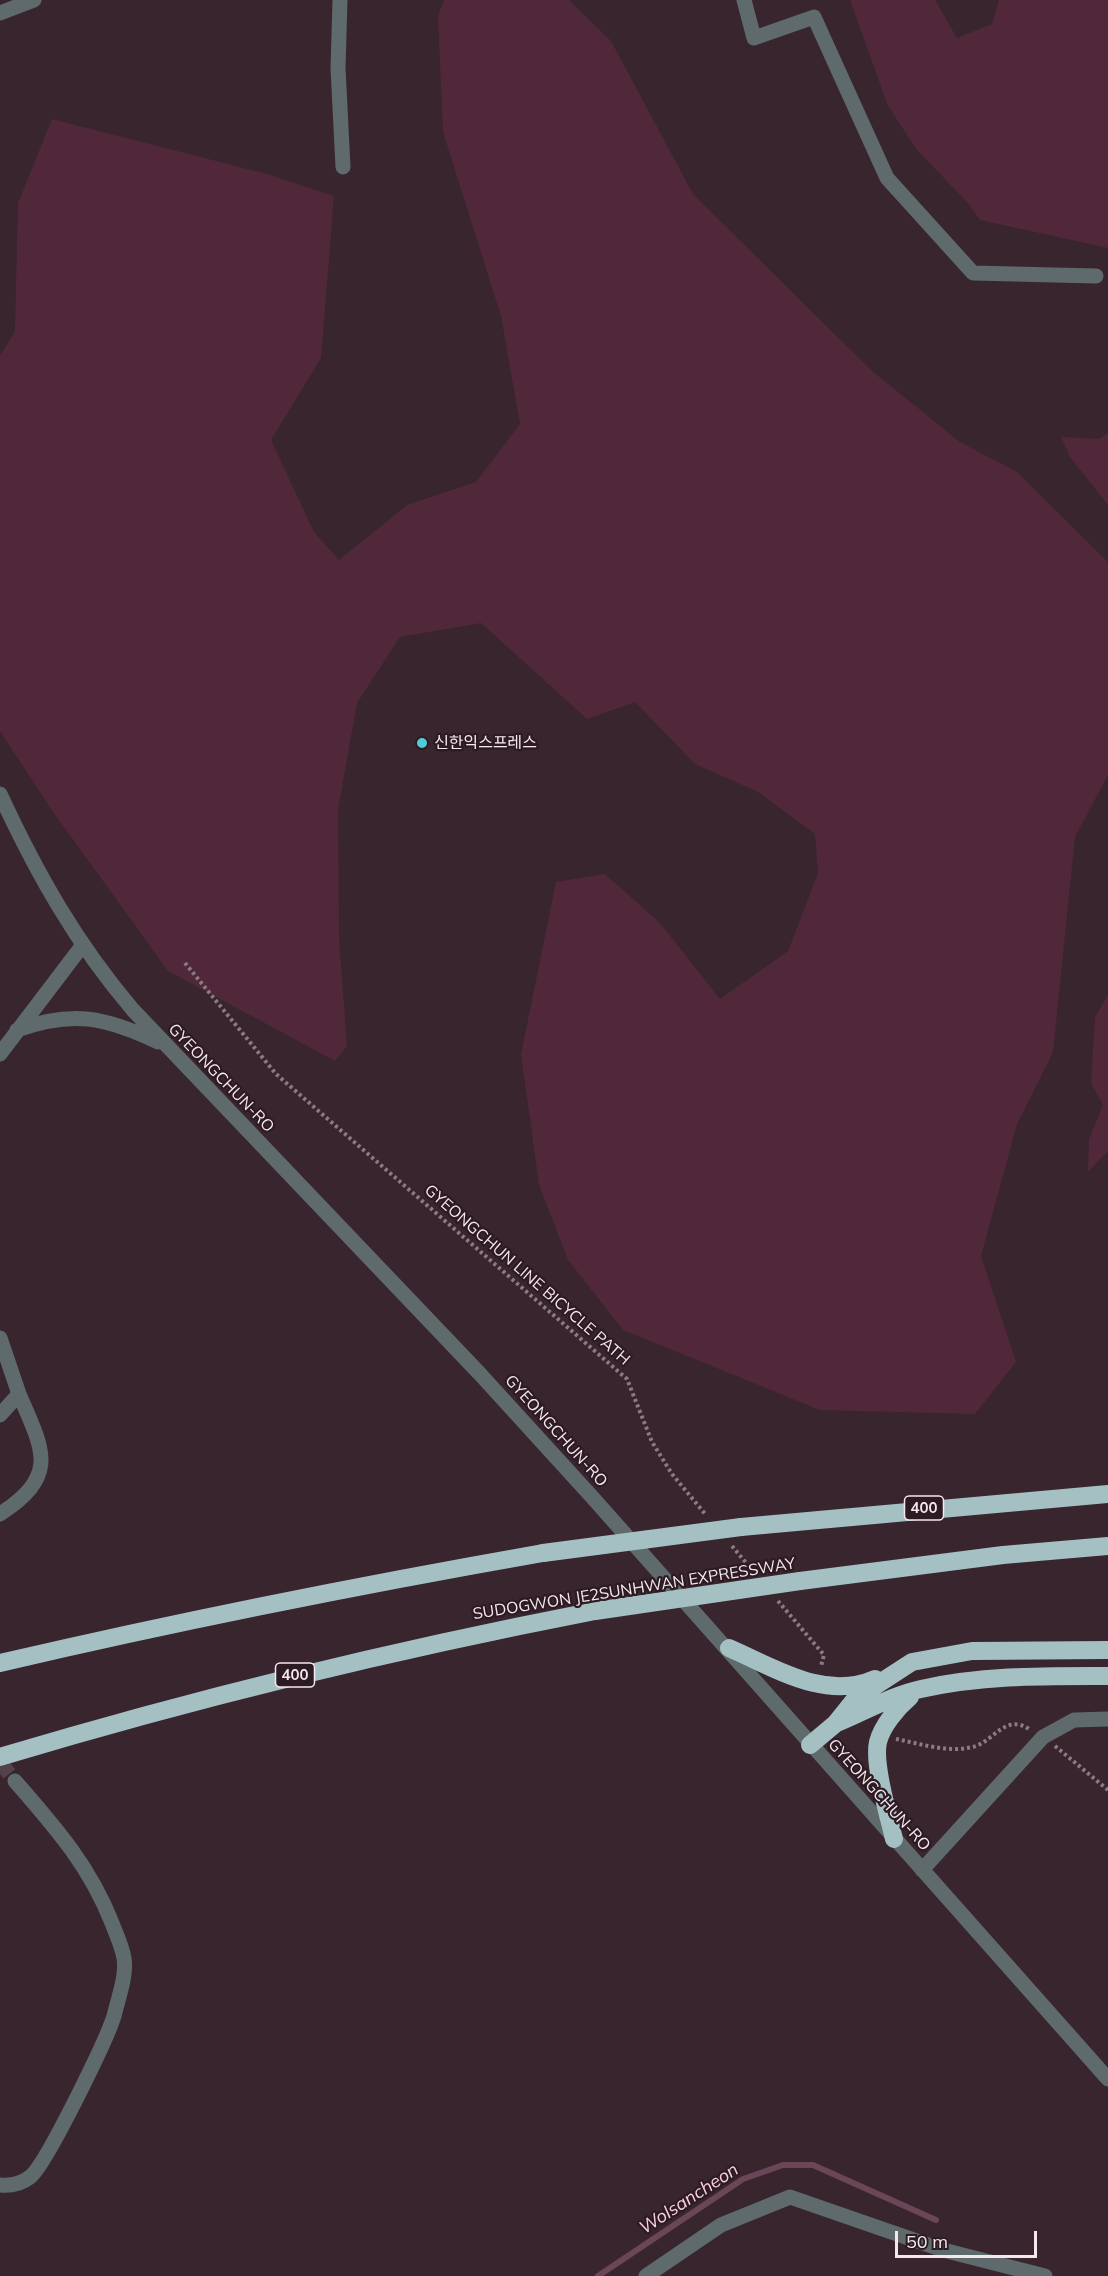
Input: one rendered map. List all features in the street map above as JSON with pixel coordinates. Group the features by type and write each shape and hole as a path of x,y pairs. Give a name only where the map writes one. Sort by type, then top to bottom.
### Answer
{"highway":[{"name":"400","path":"0,1663 186,1620 349,1587 543,1553 741,1527 1108,1494"},
{"name":"SUDOGWON JE2SUNHWAN EXPRESSWAY","path":"0,1757 316,1669 446,1640 595,1611 800,1581 1003,1555 1108,1546"},
{"path":"729,1648 816,1685 832,1688 859,1686 912,1662 972,1651 1108,1650"},
{"path":"810,1745 835,1724 855,1700 912,1662"},
{"path":"835,1724 919,1689 987,1678 1108,1676"},
{"path":"894,1839 884,1796 878,1743 897,1708 919,1689"}],"street":[{"path":"0,13 34,0"},
{"path":"340,0 338,68 343,167"},
{"path":"744,0 754,38 814,17 887,178 973,273 1096,276"},
{"name":"GYEONGCHUN-RO","path":"0,794 32,862 82,946 165,1046 480,1374 729,1648 810,1745 1108,2079"},
{"path":"0,1054 82,946"},
{"path":"17,1030 51,1019 90,1017 134,1031 165,1046"},
{"path":"0,1338 19,1394 41,1447 42,1461 34,1485 19,1501 0,1514"},
{"path":"0,1415 19,1394"},
{"path":"922,1870 1043,1737 1074,1720 1108,1719"},
{"path":"0,2185 12,2186 31,2177 47,2155 113,2017 125,1967 116,1933 100,1893 88,1871 65,1839 15,1781"},
{"path":"646,2276 721,2225 790,2197 943,2250 1045,2276"}],"path":[{"name":"GYEONGCHUN LINE BICYCLE PATH","path":"185,963 276,1074 627,1379 652,1442 672,1474 710,1520"},
{"path":"725,1538 756,1575"},
{"path":"771,1592 824,1655 820,1670"},
{"path":"893,1746 896,1738 960,1749 978,1745 1003,1726 1023,1724 1043,1737 1108,1790"}],"shaded area":[{"path":"444,0 569,0 611,41 693,194 872,371 960,442 1017,472 1108,562 1108,775 1075,837 1053,1052 1017,1124 981,1256 1016,1362 975,1414 820,1410 623,1330 568,1260 539,1185 521,1054 556,882 605,874 660,923 720,999 788,951 818,873 815,834 758,792 695,764 635,702 587,719 481,623 400,637 357,703 338,810 339,938 347,1046 335,1061 168,971 51,809 0,731 0,356 15,331 18,203 52,119 267,174 334,196 321,358 271,440 314,532 339,560 407,505 476,482 520,424 501,316 443,132 438,16"},
{"path":"850,0 935,0 957,38 992,24 999,0 1108,0 1108,248 980,220 967,202 917,150 888,106"},
{"path":"1108,433 1108,505 1070,457 1061,437 1099,439"},
{"path":"1108,995 1108,1151 1088,1172 1089,1139 1103,1105 1091,1083 1095,1017"}],"waterway":[{"name":"Wolsancheon","path":"598,2276 743,2179 783,2165 813,2165 936,2220"}],"tunnel":[{"path":"0,1762 15,1781"}],"place":[{"name":"신한익스프레스","path":"422,743"}]}
